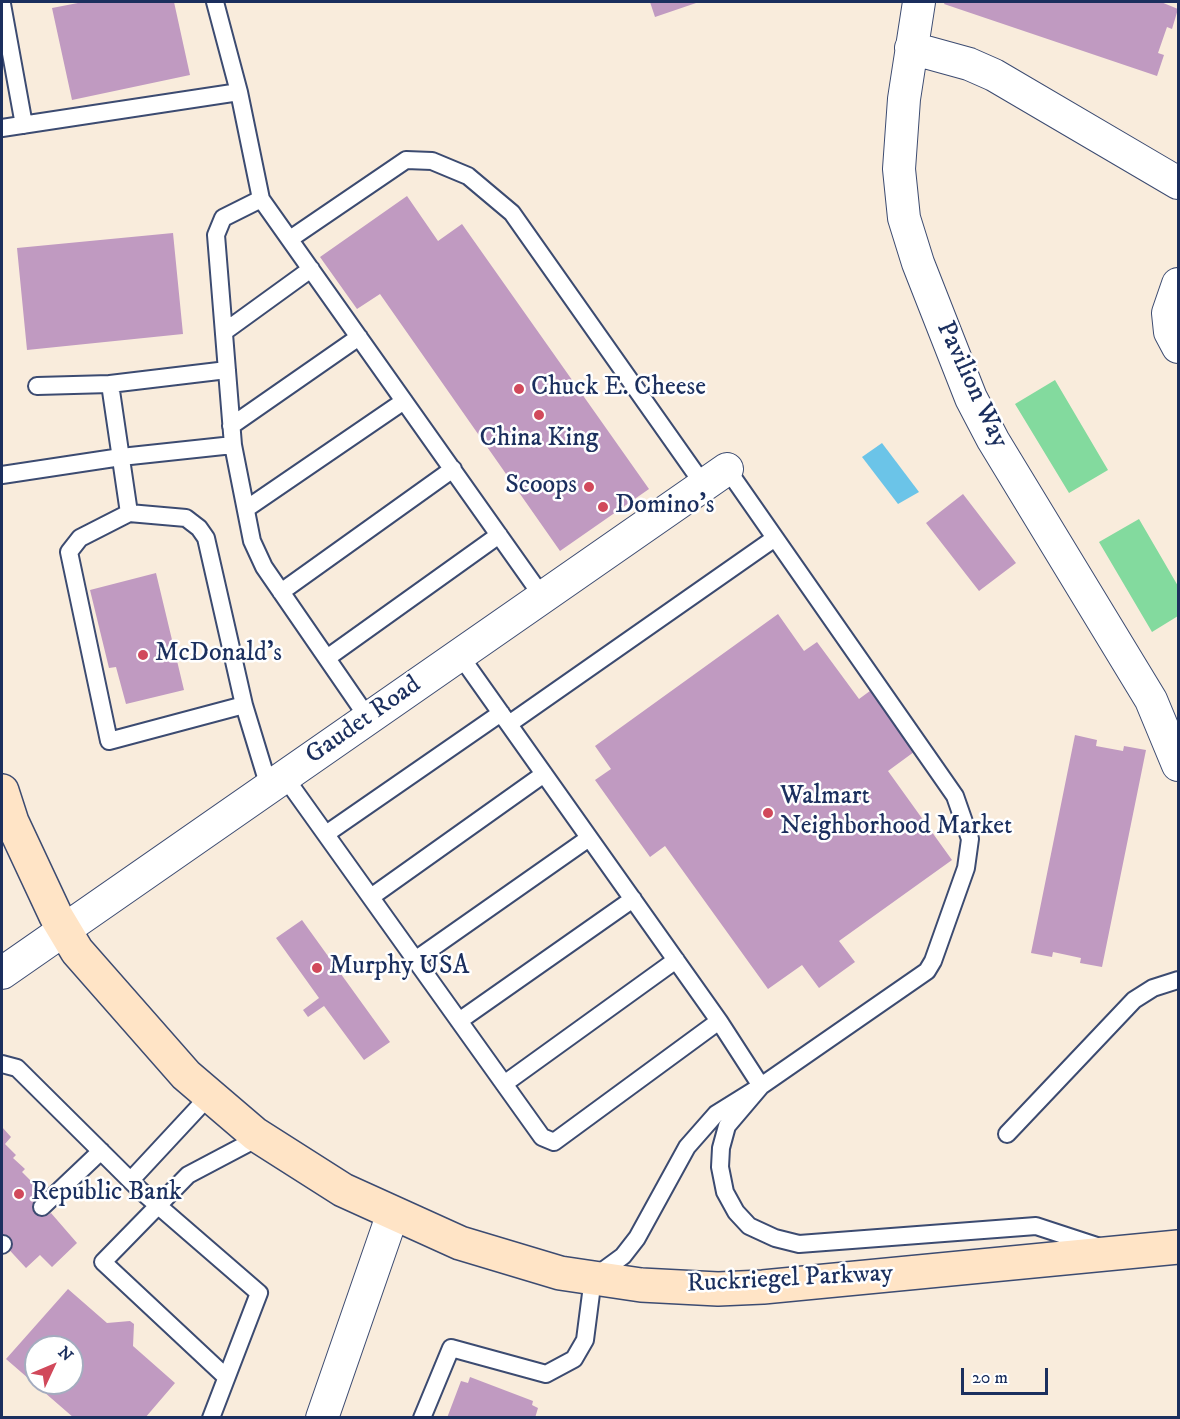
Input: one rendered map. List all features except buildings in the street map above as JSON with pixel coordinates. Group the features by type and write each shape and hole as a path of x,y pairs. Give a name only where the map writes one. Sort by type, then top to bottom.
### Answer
{"main road":[{"name":"Ruckriegel Parkway","path":"2,791 7,817 77,951 151,1037 210,1095 260,1137 343,1190 460,1243 560,1273 641,1285 718,1289 763,1287 1179,1247"}],"street":[{"name":"Pavilion Way","path":"919,2 904,99 899,169 904,218 918,263 971,398 999,450 1151,700 1179,765"},
{"path":"911,48 969,64 994,75 1179,183"},
{"path":"1179,284 1168,312 1170,332 1179,347"},
{"name":"Gaudet Road","path":"2,973 715,477"},
{"path":"322,1418 393,1213"}],"lane":[{"path":"215,2 238,92 261,199 542,596"},
{"path":"2,3 24,125"},
{"path":"2,128 238,92"},
{"path":"290,239 406,160 432,160 468,176 512,213 715,477 775,538 955,796 970,839 966,868 933,961 927,971 761,1086 716,1114 687,1147 637,1238 623,1256 593,1278 585,1340 574,1359 546,1374 451,1348 422,1418"},
{"path":"261,199 223,218 216,235 233,445 252,541 264,567 368,718"},
{"path":"224,332 311,269"},
{"path":"231,426 359,337"},
{"path":"38,386 110,384 227,370"},
{"path":"110,384 129,513"},
{"path":"246,509 404,401"},
{"path":"2,475 121,457 233,445"},
{"path":"281,592 453,469"},
{"path":"244,705 109,741 69,552 80,538 129,513 186,518 199,528 206,538 244,705 276,781 326,834 542,1137 554,1142 719,1021"},
{"path":"327,658 499,535"},
{"path":"326,834 505,719 775,538"},
{"path":"459,654 719,1021 761,1086"},
{"path":"371,897 544,774"},
{"path":"415,960 589,838"},
{"path":"459,1021 633,899"},
{"path":"504,1084 676,960"},
{"path":"1007,1134 1134,1000 1153,988 1179,980"},
{"path":"2,1064 17,1068 157,1205 259,1293 211,1418"},
{"path":"761,1086 727,1126 721,1148 720,1167 725,1192 736,1212 749,1226 766,1234 799,1244 1036,1227 1118,1253"},
{"path":"131,1180 210,1095"},
{"path":"226,1377 103,1262 188,1175 260,1137"},
{"path":"42,1207 101,1151"}],"green space":[{"path":"1055,380 1108,470 1069,493 1015,404"},
{"path":"1139,519 1178,586 1178,616 1152,632 1099,542"}],"water":[{"path":"882,443 919,492 898,504 862,457"}],"place":[{"name":"Chuck E. Cheese","path":"519,389"},
{"name":"China King","path":"539,415"},
{"name":"Scoops","path":"589,487"},
{"name":"Domino's","path":"603,507"},
{"name":"McDonald's","path":"143,655"},
{"name":"Walmart Neighborhood Market","path":"768,813"},
{"name":"Murphy USA","path":"317,968"},
{"name":"Republic Bank","path":"19,1194"}]}
